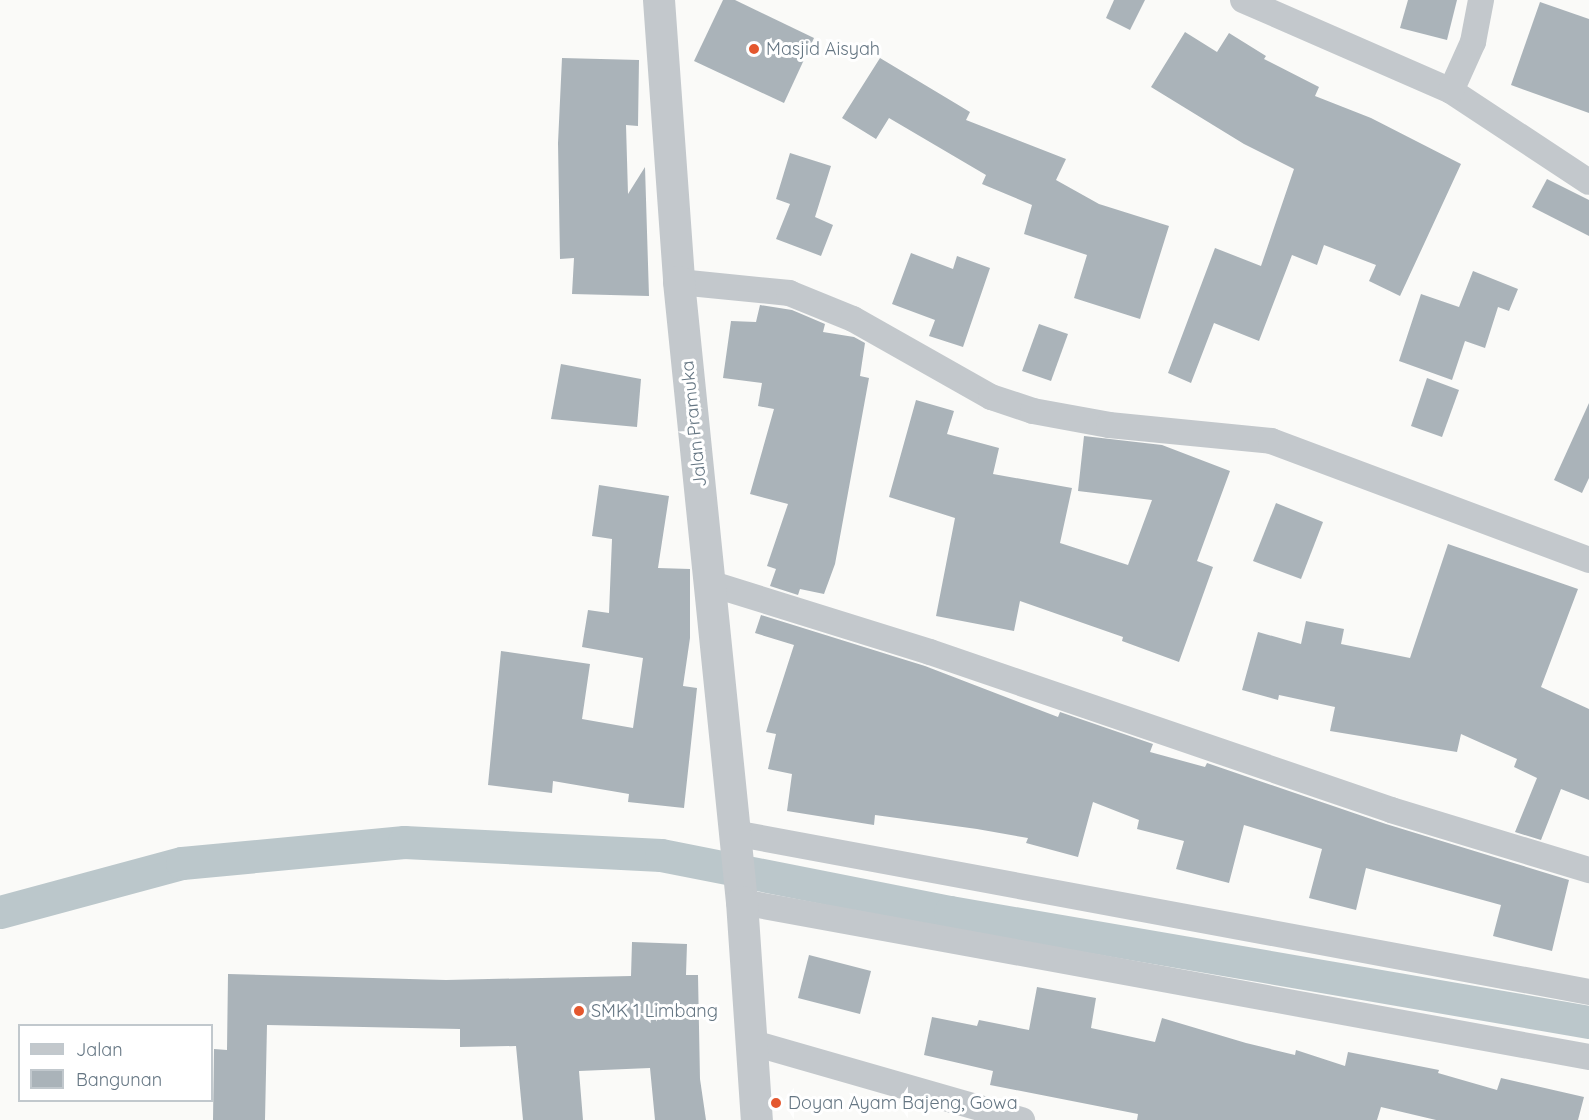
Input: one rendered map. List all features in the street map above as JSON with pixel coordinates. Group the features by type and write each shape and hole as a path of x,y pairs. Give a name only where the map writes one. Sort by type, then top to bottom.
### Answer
{"street":[{"name":"Jalan Pramuka","path":"659,0 679,282 712,584 741,895 757,1120"},
{"path":"1243,0 1451,91 1589,182"},
{"path":"1451,91 1473,42 1481,0"},
{"path":"679,282 789,293 853,319 991,397 1033,411 1109,425 1271,441 1589,560"},
{"path":"712,584 930,652 1391,810 1589,870"},
{"path":"735,840 1589,992"},
{"path":"741,895 1589,1057"},
{"path":"753,1043 1022,1120"}],"building":[{"name":"Masjid Aisyah","path":"723,0 735,0 814,38 784,103 694,61"},
{"path":"1114,0 1145,0 1130,30 1106,18"},
{"path":"1408,0 1457,0 1447,40 1400,28"},
{"path":"1540,2 1589,19 1589,113 1511,85"},
{"path":"1185,32 1217,52 1229,33 1266,56 1264,59 1319,87 1315,96 1371,118 1461,164 1400,296 1369,281 1376,265 1324,245 1317,265 1292,255 1259,341 1214,323 1191,383 1168,373 1215,248 1261,266 1294,169 1244,144 1151,87"},
{"path":"562,58 639,60 638,126 626,125 628,194 645,167 649,296 572,294 574,258 560,259 558,143"},
{"path":"880,58 970,112 966,120 1066,159 1056,180 1099,204 1169,226 1140,319 1074,298 1087,255 1024,234 1032,205 982,184 986,175 889,118 876,139 842,118"},
{"path":"790,153 831,166 815,217 833,225 821,256 776,239 790,204 776,199"},
{"path":"1547,179 1589,200 1589,236 1532,207"},
{"path":"911,253 953,269 957,256 990,268 963,347 929,336 935,320 892,304"},
{"path":"1473,271 1518,289 1509,311 1498,307 1485,348 1465,341 1452,380 1399,361 1421,294 1459,307"},
{"path":"760,305 792,310 825,324 823,332 854,337 865,343 860,376 869,378 835,564 824,594 800,589 798,595 770,586 776,569 767,566 788,504 750,494 774,409 758,406 762,383 723,378 731,321 756,322"},
{"path":"1039,324 1068,334 1051,381 1022,371"},
{"path":"561,364 641,379 637,427 551,419"},
{"path":"1427,378 1459,390 1442,437 1411,426"},
{"path":"916,400 954,411 947,434 999,448 993,474 1072,488 1060,543 1128,565 1152,500 1078,491 1084,436 1162,445 1230,471 1197,561 1213,567 1179,662 1122,641 1123,637 1020,601 1014,631 936,616 955,518 889,497"},
{"path":"1589,403 1589,478 1582,493 1554,480"},
{"path":"599,485 669,496 658,568 690,569 690,638 683,686 697,688 684,808 628,802 629,794 553,781 552,793 488,785 501,651 590,664 582,719 633,728 643,658 582,647 588,610 609,613 612,539 592,536"},
{"path":"1276,503 1323,522 1301,579 1253,561"},
{"path":"1448,544 1578,589 1541,687 1589,709 1589,800 1561,789 1541,840 1515,832 1537,778 1514,767 1517,759 1461,734 1457,752 1330,731 1335,707 1279,695 1278,700 1242,690 1258,632 1301,644 1306,621 1344,629 1341,644 1410,658"},
{"path":"761,615 925,666 1058,717 1060,712 1153,744 1150,752 1205,767 1207,763 1386,824 1569,880 1552,951 1493,936 1501,905 1366,868 1356,910 1309,898 1322,849 1244,825 1229,883 1176,869 1184,841 1137,829 1139,820 1093,802 1078,857 1026,843 1028,838 977,829 875,815 874,825 787,811 792,774 768,769 776,734 766,732 794,645 755,633"},
{"path":"632,942 687,944 686,975 698,975 700,1079 706,1120 655,1120 650,1068 579,1071 583,1120 523,1120 516,1046 460,1047 460,1029 267,1025 265,1120 213,1120 214,1049 227,1050 228,974 446,980 631,976"},
{"path":"809,955 871,971 860,1014 798,998"},
{"path":"1037,987 1096,998 1091,1028 1155,1042 1162,1018 1295,1055 1296,1050 1345,1066 1348,1052 1439,1070 1438,1073 1497,1090 1501,1078 1584,1097 1578,1120 1436,1120 1381,1107 1377,1120 1137,1120 1138,1114 990,1085 993,1071 924,1055 932,1017 977,1026 979,1020 1029,1030"}],"waterway":[{"path":"0,912 182,863 404,842 661,855 950,912 1589,1022"}],"place":[{"name":"Masjid Aisyah","path":"754,49"},
{"name":"SMK 1 Limbang","path":"579,1011"},
{"name":"Doyan Ayam Bajeng, Gowa","path":"776,1103"}]}
